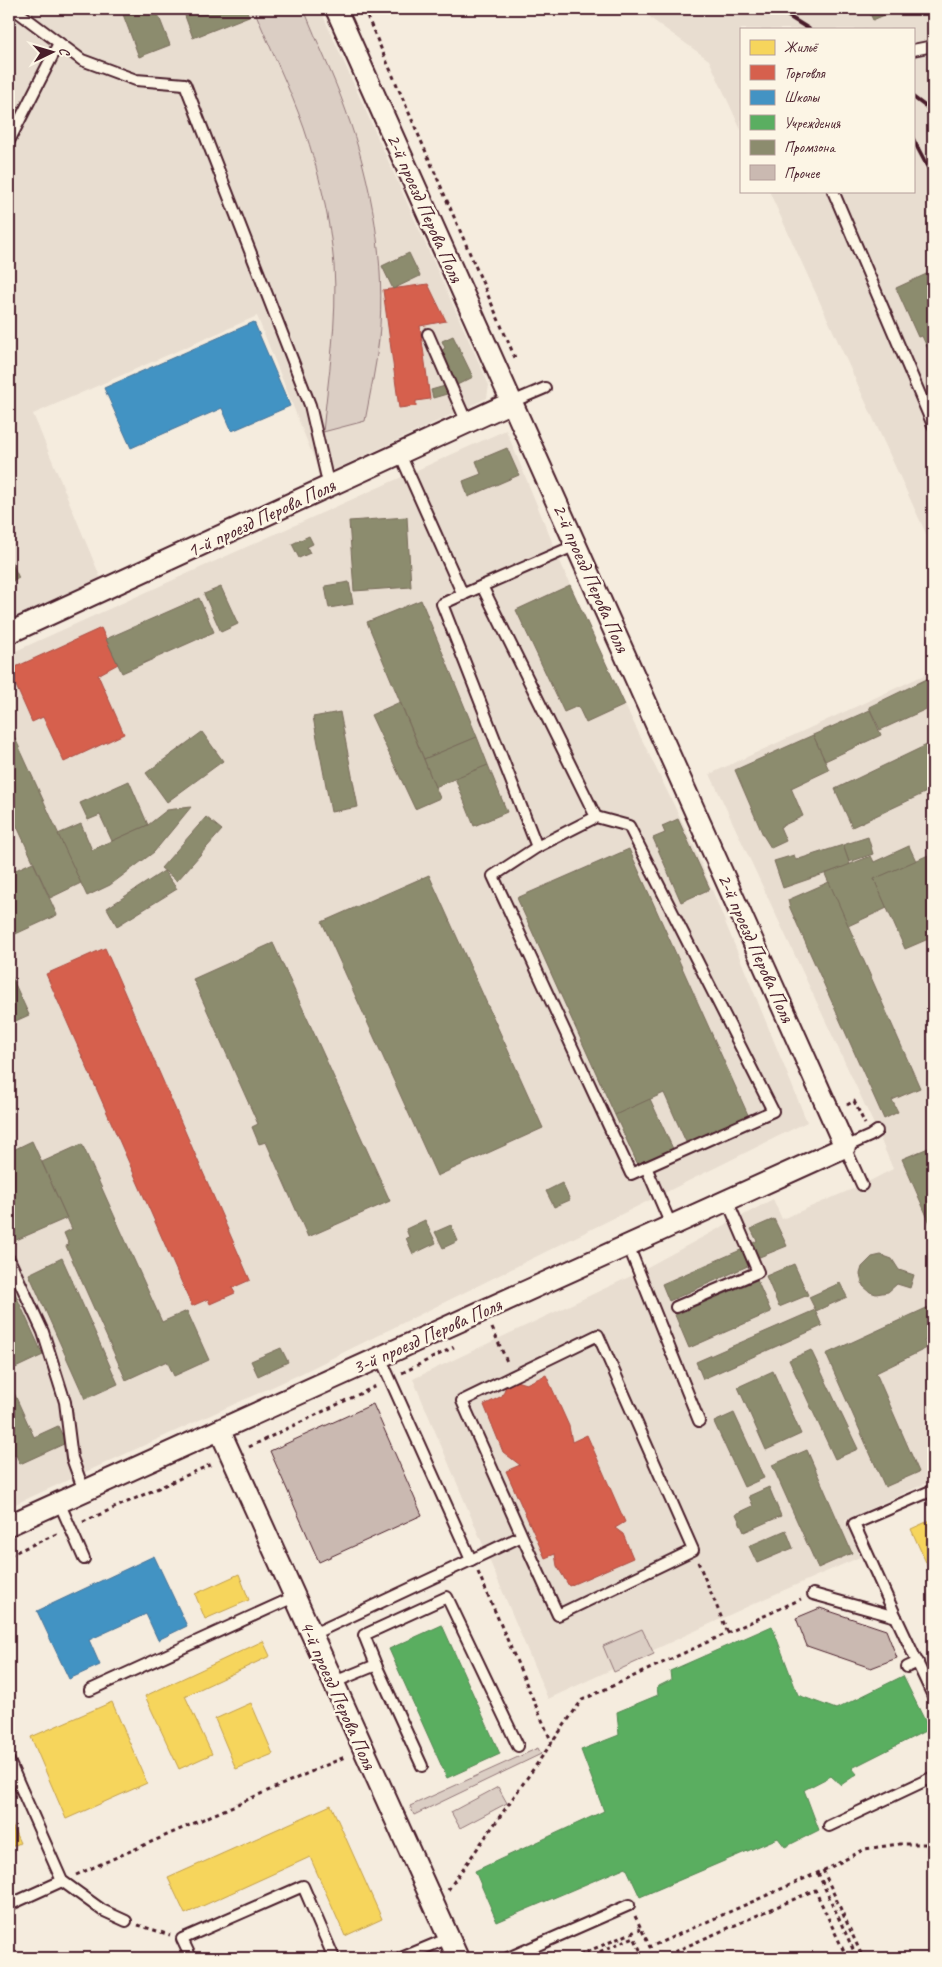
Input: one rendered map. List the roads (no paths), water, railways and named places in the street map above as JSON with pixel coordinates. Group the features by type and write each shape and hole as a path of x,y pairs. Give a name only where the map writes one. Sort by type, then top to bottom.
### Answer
{"street":[{"name":"2-й проезд Перова Поля","path":"336,9 845,1147"},
{"name":"1-й проезд Перова Поля","path":"9,633 512,402"},
{"name":"3-й проезд Перова Поля","path":"9,1525 845,1147"},
{"name":"4-й проезд Перова Поля","path":"220,1431 332,1683 458,1958"}],"lane":[{"path":"14,9 82,60 136,80 185,84 310,405 329,487"},
{"path":"9,141 59,43"},
{"path":"914,50 933,46"},
{"path":"833,192 933,424"},
{"path":"428,334 467,423"},
{"path":"512,402 545,388"},
{"path":"400,454 463,595"},
{"path":"537,846 442,604 576,545"},
{"path":"482,586 596,817"},
{"path":"596,817 629,826 773,1111 630,1174 493,876 537,846 596,817"},
{"path":"862,1186 845,1147 877,1131"},
{"path":"646,1167 671,1225"},
{"path":"676,1307 758,1272 727,1200"},
{"path":"628,1245 699,1421"},
{"path":"9,1259 43,1332 65,1402 72,1458 84,1491"},
{"path":"598,1335 693,1550 558,1615 522,1536 462,1401 598,1335"},
{"path":"380,1357 474,1565"},
{"path":"933,1490 854,1524 933,1696"},
{"path":"59,1502 84,1559"},
{"path":"311,1635 474,1565 522,1536"},
{"path":"813,1594 896,1617"},
{"path":"90,1690 294,1597"},
{"path":"422,1766 364,1635 447,1597 518,1746"},
{"path":"908,1667 918,1662"},
{"path":"332,1683 376,1665"},
{"path":"9,1761 62,1881 102,1910 126,1921"},
{"path":"829,1826 933,1777"},
{"path":"9,1905 62,1881"},
{"path":"190,1958 182,1939 303,1886 334,1958"},
{"path":"508,1958 629,1905"},
{"path":"401,1958 448,1938"}],"railway":[{"path":"777,9 807,28"},
{"path":"914,98 933,112"},
{"path":"914,141 933,177"}]}
